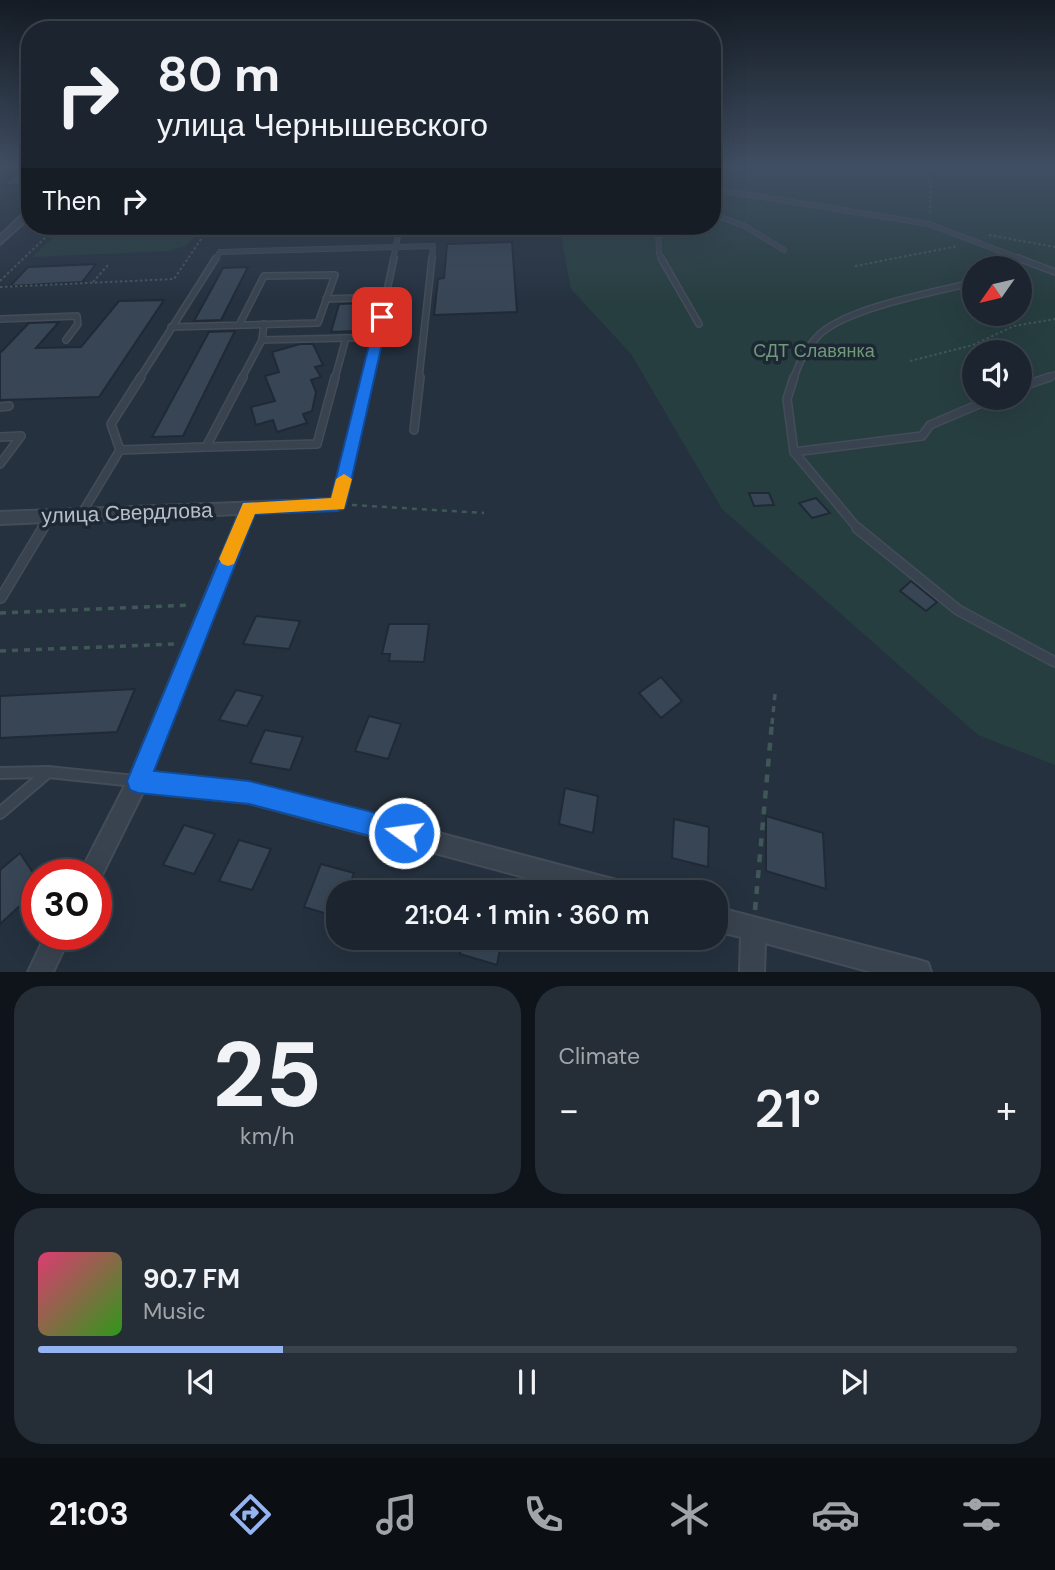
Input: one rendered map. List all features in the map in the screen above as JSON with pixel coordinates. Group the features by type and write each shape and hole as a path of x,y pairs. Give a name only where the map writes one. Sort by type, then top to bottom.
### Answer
{"street":[{"path":"0,241 21,221"},
{"name":"улица Свердлова","path":"0,518 338,504"},
{"path":"98,859 138,781 249,508"},
{"path":"138,781 249,793 575,880"},
{"path":"728,923 919,971"},
{"path":"752,971 753,930"},
{"path":"40,971 51,950"}],"lane":[{"path":"851,211 929,224 1055,272"},
{"path":"721,217 745,226 784,250"},
{"path":"338,504 378,338 398,235"},
{"path":"658,235 659,254 699,324"},
{"path":"120,450 111,424 220,252 433,246 414,430"},
{"path":"171,327 318,323 335,275 264,276 239,325"},
{"path":"962,285 865,310 822,332 799,362 787,400 794,452 853,526 958,610 1055,662"},
{"path":"326,299 386,297"},
{"path":"1,320 77,316 78,324 66,340"},
{"path":"206,447 262,340 264,324"},
{"path":"120,450 317,444 346,338"},
{"path":"262,340 378,338"},
{"path":"1032,383 1055,375"},
{"path":"0,407 9,406"},
{"path":"794,452 922,436 930,425 965,410"},
{"path":"0,437 21,436 0,464"},
{"path":"82,513 120,450"},
{"path":"1,598 51,515"},
{"path":"0,813 48,772"},
{"path":"0,773 48,772 138,781"}],"path":[{"path":"929,224 930,211"},
{"path":"979,233 1055,247"},
{"path":"0,281 48,235"},
{"path":"0,287 174,279 204,235"},
{"path":"855,266 922,255 975,242"},
{"path":"93,282 108,265"},
{"path":"910,361 973,345 1014,326 1055,319"},
{"path":"338,504 484,513"},
{"path":"0,613 210,604"},
{"path":"0,651 194,643"},
{"path":"753,930 775,694"}],"green space":[{"name":"СДТ Славянка","path":"721,211 1055,211 1055,765 978,735 722,509 631,354 571,289 561,235 721,235"},
{"path":"56,235 196,235 186,246 169,251 32,257"}],"building":[{"path":"512,242 517,312 434,315 438,279 444,278 447,244"},
{"path":"96,264 82,282 10,286 28,267"},
{"path":"248,267 221,320 194,321 223,268"},
{"path":"164,300 99,397 0,400 0,353 29,323 59,322 36,348 81,347 119,301"},
{"path":"364,303 357,331 331,332 339,304"},
{"path":"235,331 183,436 152,437 209,332"},
{"path":"300,344 313,344 323,365 315,367 321,377 311,380 316,392 312,411 303,414 307,423 277,432 273,420 256,425 251,407 275,401 265,376 279,372 272,352"},
{"path":"749,493 769,493 774,505 754,506"},
{"path":"816,498 830,513 812,518 799,503"},
{"path":"911,581 937,602 926,611 900,591"},
{"path":"256,616 300,621 289,649 243,644"},
{"path":"389,624 429,624 424,662 389,661 390,654 382,654"},
{"path":"661,677 682,701 661,718 639,693"},
{"path":"135,689 117,732 0,738 0,696"},
{"path":"236,690 263,696 247,726 219,720"},
{"path":"369,716 401,724 388,759 355,751"},
{"path":"265,730 303,737 290,770 250,763"},
{"path":"565,788 598,796 593,833 559,824"},
{"path":"766,816 823,833 826,889 766,871"},
{"path":"674,819 709,827 708,867 672,858"},
{"path":"184,825 215,834 194,874 163,865"},
{"path":"239,840 271,849 252,890 219,881"},
{"path":"20,853 24,859 21,859 21,905 0,924 0,870"},
{"path":"321,864 354,873 351,880 326,880 326,913 304,907"},
{"path":"461,950 500,950 497,965 460,954"}],"slow traffic":[{"path":"228,559 249,508 338,504 344,479"}],"route":[{"path":"382,317 338,504 249,508 138,781 249,793 404,833"}]}
